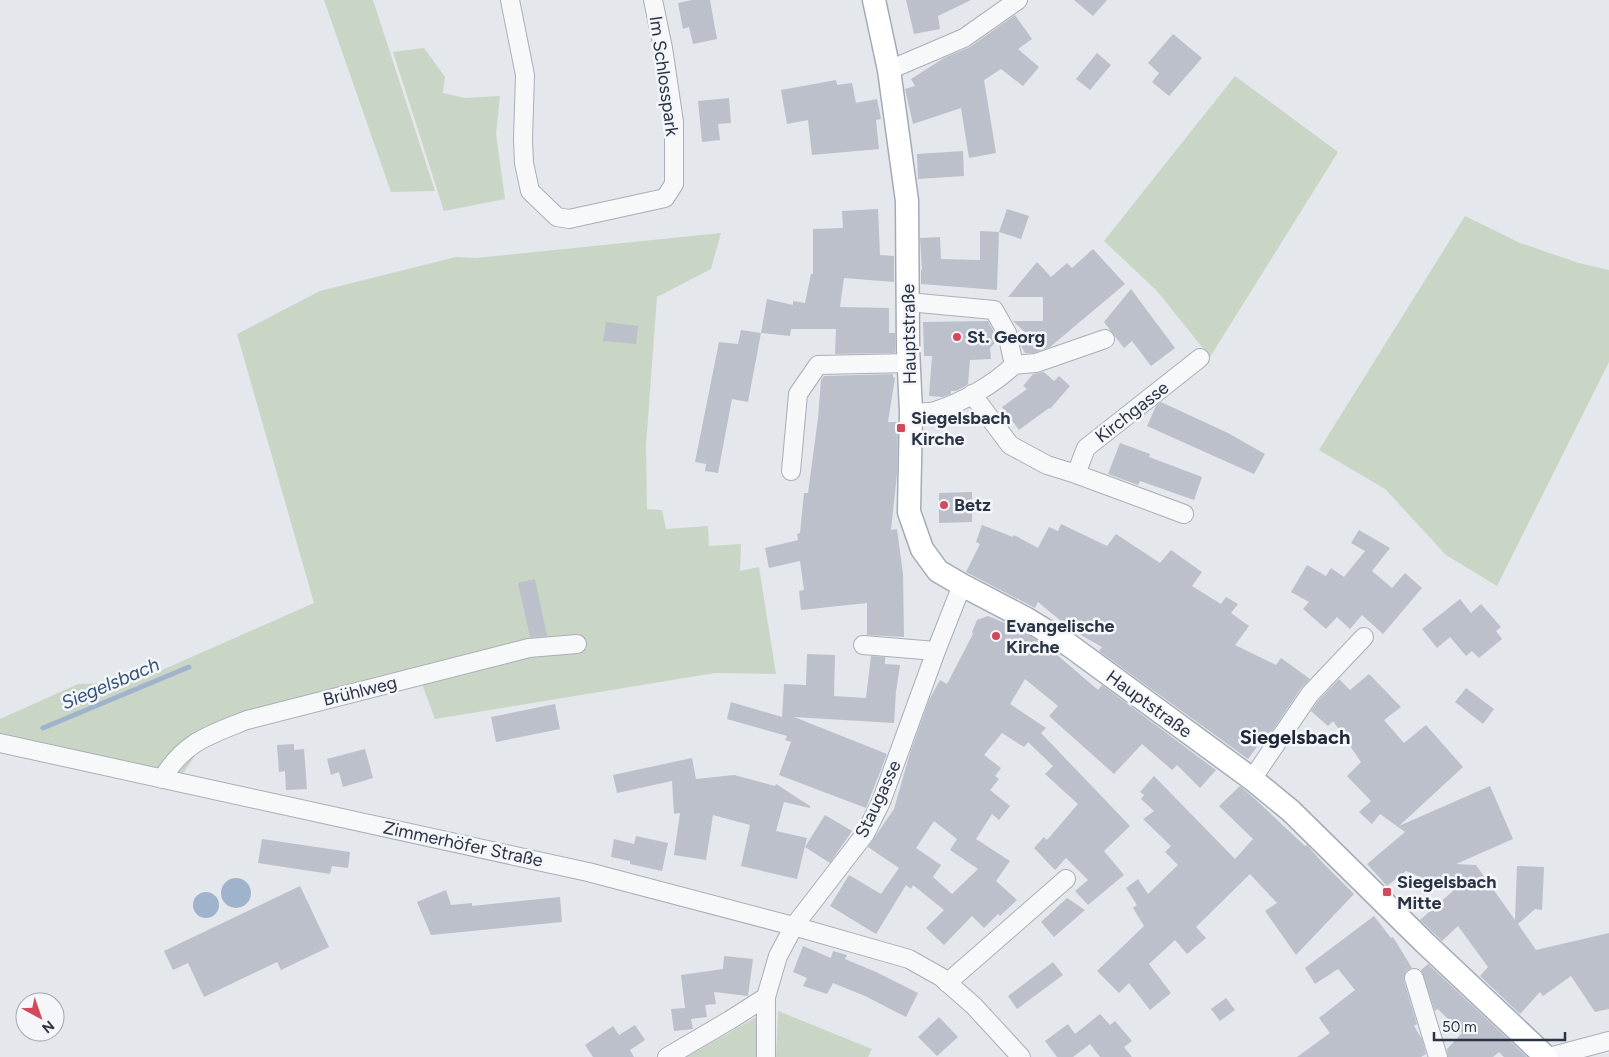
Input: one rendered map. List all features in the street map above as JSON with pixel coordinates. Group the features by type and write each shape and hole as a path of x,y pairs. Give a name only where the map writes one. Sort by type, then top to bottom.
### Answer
{"main road":[{"name":"Hauptstraße","path":"874,0 889,70 907,201 911,412 909,512 922,549 938,570 962,585 1025,618 1068,645 1252,779 1291,811 1425,943 1548,1057"}],"street":[{"name":"Im Schlosspark","path":"510,0 525,75 523,147 530,192 557,217 569,219 665,198 674,184 674,122 663,48 653,0"},
{"path":"889,70 964,38 1018,0"},
{"path":"908,302 994,310 1007,333 1014,365"},
{"path":"911,412 934,411 972,394 1002,376 1014,365 1036,363 1104,338"},
{"name":"Kirchgasse","path":"1076,474 1086,448 1200,358"},
{"path":"791,471 798,394 818,365 909,363"},
{"path":"972,394 1010,446 1047,465 1184,514"},
{"name":"Staugasse","path":"766,1057 766,997 778,956 794,926 866,834 881,802 962,585"},
{"path":"1252,779 1310,694 1364,637"},
{"name":"Brühlweg","path":"162,779 169,767 190,745 206,736 247,720 529,648 577,644"},
{"path":"863,645 936,651"},
{"name":"Zimmerhöfer Straße","path":"0,743 588,872 794,926 909,959 941,977 974,1006 1021,1057"},
{"path":"947,983 1066,879"},
{"path":"1414,978 1438,1057"},
{"path":"667,1057 766,997"},
{"path":"1548,1057 1609,1041"}],"green space":[{"path":"324,0 373,0 435,191 391,192"},
{"path":"424,48 445,77 443,93 465,98 500,96 496,134 505,199 444,211 393,52"},
{"path":"1235,76 1338,152 1210,357 1157,291 1104,241"},
{"path":"1465,216 1520,243 1579,263 1609,270 1609,362 1497,586 1446,555 1385,489 1319,450"},
{"path":"721,233 711,269 657,297 646,445 647,509 662,510 666,529 708,526 709,546 741,544 740,571 759,567 776,674 715,673 435,719 417,671 345,699 203,744 180,778 0,739 0,719 78,684 135,682 314,603 237,334 320,291 456,257 476,258"},
{"path":"778,1011 872,1049 868,1057 776,1057"},
{"path":"758,1016 757,1057 687,1057"}],"water":[{"path":"236,878 246,883 251,893 246,903 236,908 226,903 221,893 226,883"},
{"path":"206,892 215,896 219,905 215,914 206,918 197,914 193,905 197,896"}],"building":[{"path":"692,0 710,0 717,39 693,44 689,27 683,29 678,3"},
{"path":"906,0 971,0 938,16 940,29 914,34"},
{"path":"1074,0 1107,0 1093,16"},
{"path":"1015,15 1032,39 1018,49 1039,67 1023,86 1001,69 984,80 996,153 969,158 961,108 913,124 905,89 915,86 911,79 944,58 970,47"},
{"path":"1173,34 1202,58 1169,96 1152,82 1159,73 1148,63"},
{"path":"1097,53 1111,65 1090,90 1076,79"},
{"path":"836,80 837,85 852,83 856,103 877,99 881,119 876,120 879,149 812,155 808,120 787,124 781,90"},
{"path":"729,98 731,123 718,124 720,140 702,142 698,101"},
{"path":"963,151 964,176 918,179 917,154"},
{"path":"878,209 880,255 894,256 894,282 844,278 840,307 889,308 889,333 895,333 895,353 835,354 836,329 791,329 790,336 761,333 767,299 793,305 793,301 805,303 811,274 813,274 813,229 843,228 842,211"},
{"path":"1007,209 1029,216 1021,239 999,232"},
{"path":"980,231 999,232 997,290 921,284 920,238 940,237 941,259 980,260"},
{"path":"1093,249 1125,284 1050,347 1034,353 1025,353 1021,346 1031,338 1013,321 1043,321 1043,297 1008,297 1037,262 1051,277 1067,263 1072,268"},
{"path":"1131,289 1175,348 1151,366 1132,341 1124,348 1104,322"},
{"name":"St. Georg","path":"988,321 996,336 996,342 990,348 991,359 970,360 968,384 964,387 951,391 951,394 943,397 929,396 932,356 924,356 923,322"},
{"path":"606,322 638,326 636,344 603,341"},
{"path":"741,330 761,333 748,402 732,399 718,473 705,471 706,464 695,462 719,342 738,344"},
{"path":"1044,372 1054,381 1059,376 1070,386 1050,409 1019,430 1002,407 1027,389 1023,386 1033,374"},
{"path":"893,374 895,378 888,422 898,422 897,474 891,530 897,529 903,574 904,637 867,635 867,603 801,610 799,591 804,590 800,561 769,568 765,548 798,540 797,534 800,533 804,493 808,493 821,380 824,376"},
{"path":"1161,402 1228,433 1265,454 1254,474 1147,426 1156,406"},
{"path":"1120,443 1150,454 1149,457 1202,477 1194,500 1140,481 1138,485 1108,474"},
{"path":"972,492 972,522 939,523 939,493"},
{"path":"1061,524 1107,546 1116,534 1160,563 1171,550 1202,572 1192,586 1221,604 1226,597 1238,604 1231,613 1249,626 1235,645 1276,665 1281,658 1310,679 1301,688 1267,739 1264,737 1248,759 1099,651 1102,647 1072,630 1038,602 1035,608 966,572 980,544 976,542 982,525 1013,537 1014,535 1038,548 1049,527 1058,531"},
{"path":"1359,530 1390,548 1372,571 1392,588 1405,573 1422,588 1383,634 1362,615 1350,629 1337,617 1326,629 1303,609 1309,602 1291,592 1307,565 1326,576 1331,568 1344,577 1365,551 1351,543"},
{"path":"535,579 547,636 530,637 518,583"},
{"path":"1460,599 1471,613 1481,604 1501,627 1496,631 1502,639 1479,658 1472,651 1466,656 1450,637 1437,648 1422,629"},
{"path":"988,616 1019,629 1049,648 1098,690 1102,685 1216,770 1200,788 1177,765 1172,770 1142,744 1114,774 1049,716 1058,706 1025,679 1010,704 1046,728 1041,733 1130,826 1104,851 1124,875 1088,905 1075,891 1088,880 1066,858 1055,870 1034,848 1044,837 1047,840 1078,804 1045,774 1053,766 1028,742 1024,747 1002,733 984,755 1001,768 995,776 999,779 990,790 1010,806 999,820 992,814 976,839 1010,861 996,881 1017,900 1000,916 998,914 984,928 972,916 944,945 926,928 944,910 913,885 911,889 906,885 876,934 830,906 849,875 881,894 899,868 868,847 894,809 910,753 929,700 940,680 947,684 973,634 972,632 977,620","holes":["934,821 957,839 950,850 978,869 952,894 933,877 941,865 916,848"]},
{"path":"807,654 835,655 834,696 866,698 871,656 885,657 885,664 900,665 894,723 794,717 887,754 866,808 779,775 791,742 785,740 787,736 727,719 731,702 782,717 784,684 806,685"},
{"path":"1369,674 1401,707 1384,720 1404,743 1426,725 1463,767 1399,826 1490,786 1513,839 1456,864 1476,865 1515,920 1517,866 1544,867 1542,910 1535,909 1518,924 1536,950 1609,933 1609,1009 1595,1012 1571,976 1543,996 1540,992 1520,1014 1480,976 1488,967 1458,926 1442,941 1420,920 1453,891 1406,871 1387,886 1367,864 1405,832 1380,814 1372,824 1359,812 1371,801 1347,776 1361,762 1333,721 1328,726 1311,711 1339,679 1350,690"},
{"path":"1466,688 1494,709 1483,724 1455,702"},
{"path":"555,704 560,729 496,742 491,717"},
{"path":"294,744 294,750 304,749 307,789 286,790 285,771 279,772 277,745"},
{"path":"365,749 373,778 343,787 339,772 331,775 327,759"},
{"path":"692,758 696,779 734,775 775,786 776,784 810,806 810,808 784,802 776,831 807,838 797,879 741,866 750,825 713,815 706,860 674,855 680,813 674,814 672,781 617,793 613,775"},
{"path":"1154,776 1235,859 1253,839 1219,806 1240,786 1305,846 1307,845 1354,894 1296,955 1265,911 1277,903 1250,874 1196,927 1206,938 1187,954 1175,940 1149,964 1171,993 1150,1010 1129,983 1119,993 1097,971 1144,926 1133,908 1137,905 1126,888 1138,879 1148,894 1178,865 1165,852 1171,846 1143,819 1154,811 1141,799 1144,795 1140,792"},
{"path":"825,815 852,831 830,863 805,847"},
{"path":"636,836 668,843 662,871 630,864 630,861 611,857 614,839 634,844"},
{"path":"262,839 350,852 348,868 332,866 330,874 258,863"},
{"path":"300,886 329,947 281,970 277,962 204,997 188,963 173,970 164,951"},
{"path":"446,890 451,905 472,903 472,906 560,897 562,922 431,935 417,902"},
{"path":"1067,898 1085,910 1054,937 1041,922"},
{"path":"1374,916 1391,938 1393,937 1412,968 1406,971 1404,981 1417,1024 1414,1026 1422,1039 1426,1054 1421,1057 1297,1057 1330,1033 1319,1018 1355,990 1338,969 1315,984 1305,968"},
{"path":"803,946 831,958 833,951 847,955 845,959 918,993 906,1017 865,996 833,983 827,994 803,986 807,978 793,972"},
{"path":"724,956 753,959 748,996 714,992 716,1004 705,1005 707,1017 691,1019 693,1029 674,1031 671,1009 685,1008 681,975 723,969"},
{"path":"1053,962 1063,975 1017,1009 1008,996"},
{"path":"1428,964 1527,1057 1504,1057 1499,1052 1493,1057 1448,1057 1447,1049 1462,1033 1438,1009 1435,1011 1421,970"},
{"path":"1226,998 1235,1010 1220,1021 1211,1009"},
{"path":"1100,1014 1110,1025 1115,1021 1132,1041 1124,1047 1132,1057 1100,1057 1090,1044 1073,1057 1057,1057 1045,1041 1068,1024 1075,1034"},
{"path":"939,1017 958,1037 937,1056 918,1037"},
{"path":"635,1025 645,1040 630,1050 634,1057 593,1057 585,1045 613,1026 619,1035"}],"waterway":[{"name":"Siegelsbach","path":"43,728 189,667"}],"place":[{"name":"St. Georg","path":"957,337"},
{"name":"Siegelsbach Kirche","path":"901,428"},
{"name":"Betz","path":"944,505"},
{"name":"Evangelische Kirche","path":"996,636"},
{"name":"Siegelsbach Mitte","path":"1387,892"}],"district":[{"name":"Siegelsbach","path":"1295,737"}]}
